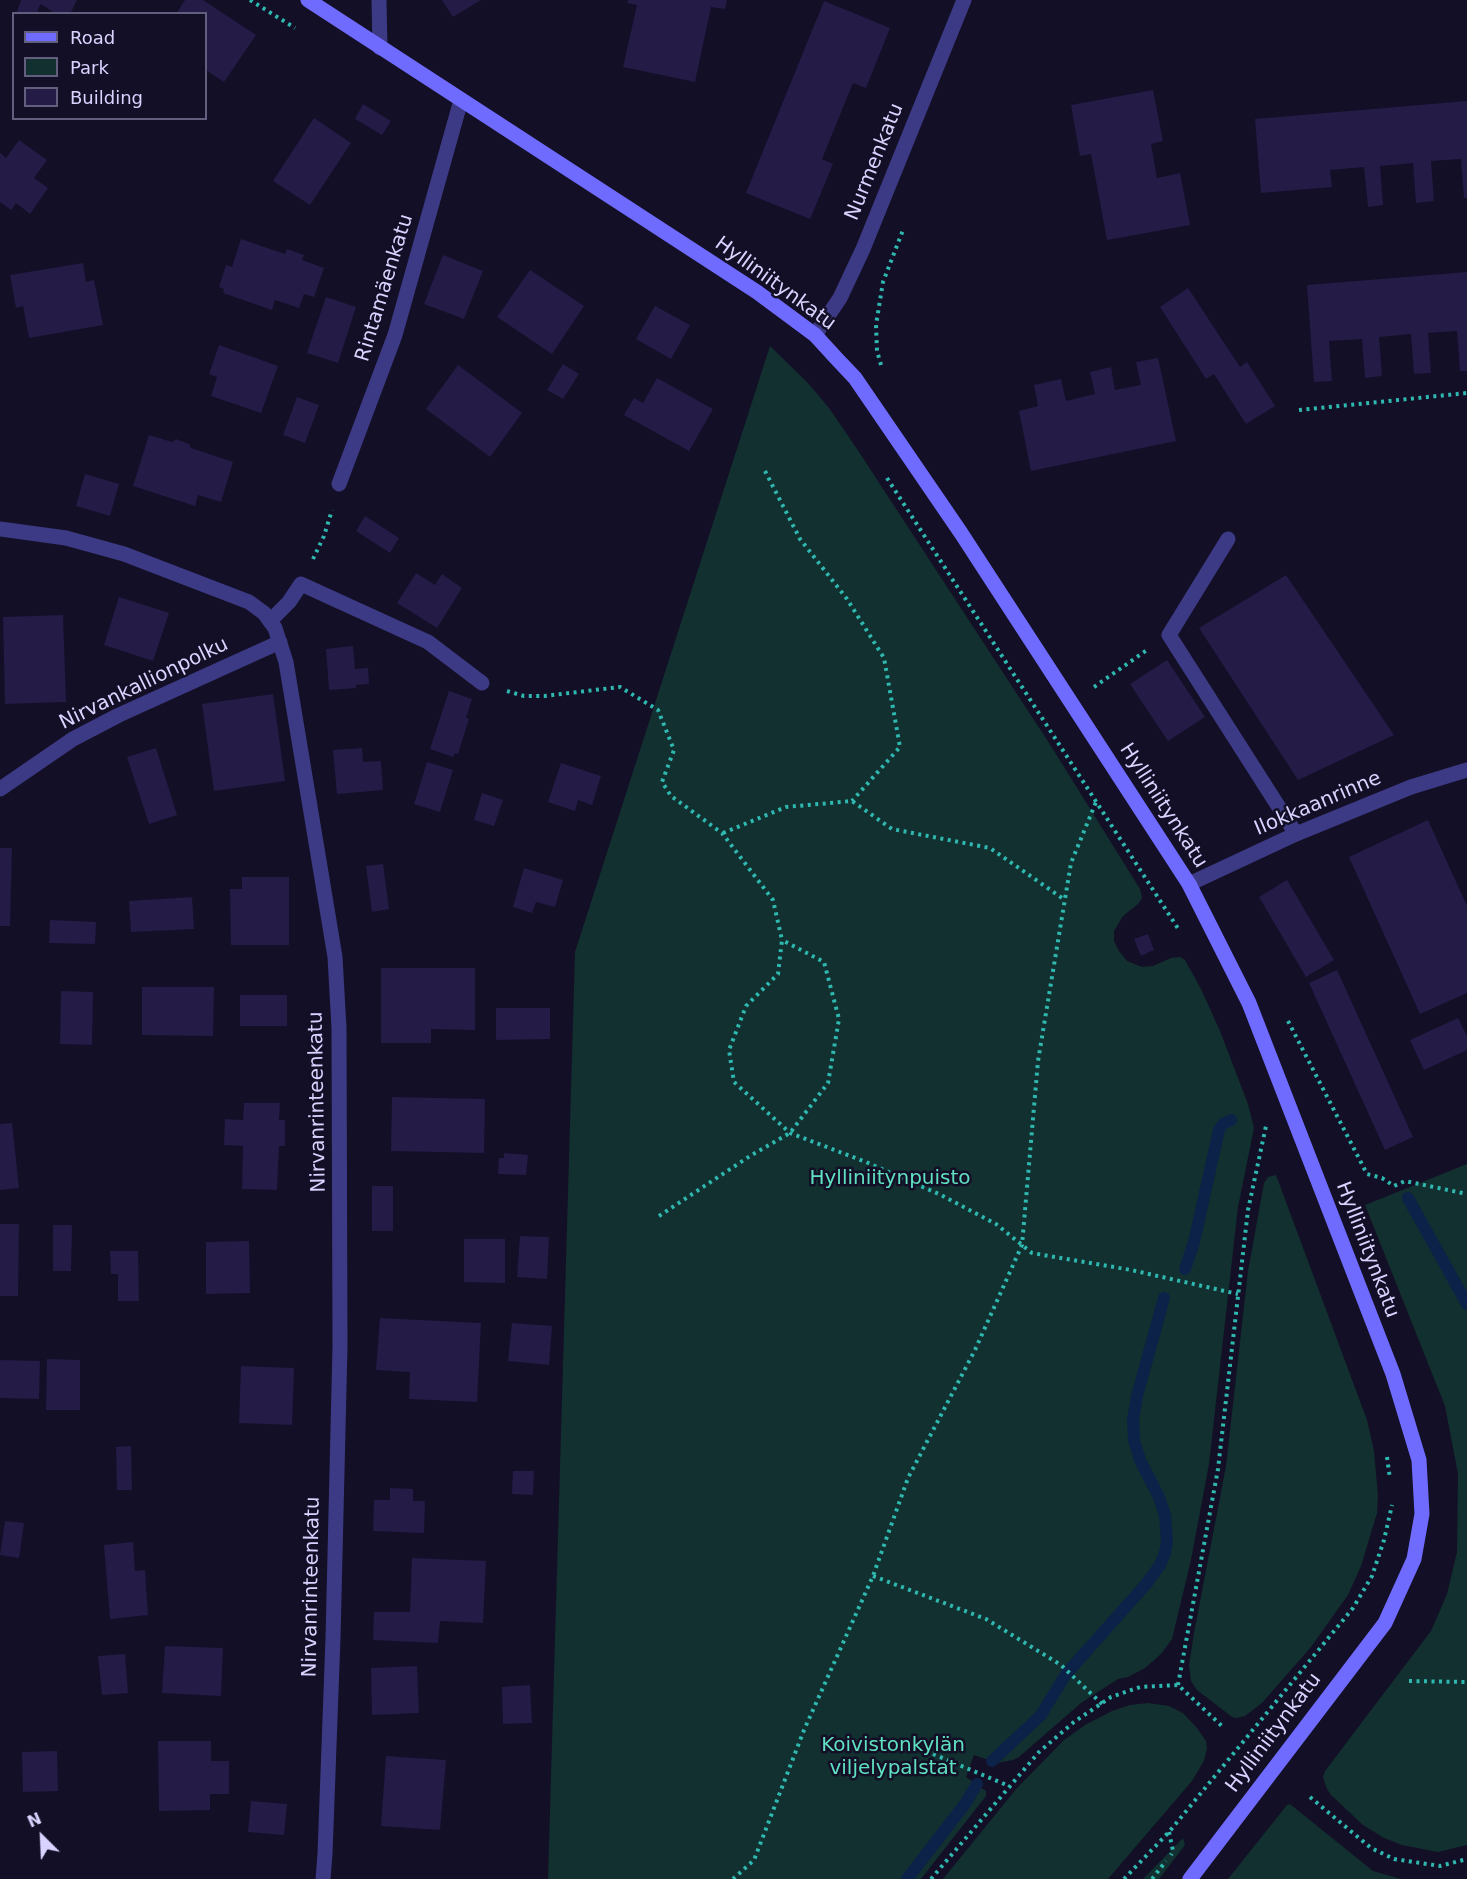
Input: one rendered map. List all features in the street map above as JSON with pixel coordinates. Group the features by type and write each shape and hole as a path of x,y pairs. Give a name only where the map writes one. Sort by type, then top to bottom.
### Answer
{"street":[{"name":"Hylliniitynkatu","path":"308,0 748,286 815,335 855,378 961,533 1189,884 1249,1003 1393,1374 1419,1460 1422,1514 1414,1559 1385,1623 1190,1879"},
{"path":"379,0 380,48"},
{"name":"Nurmenkatu","path":"815,335 840,298 863,249 964,0"},
{"name":"Rintamäenkatu","path":"339,484 396,335 461,100"},
{"name":"Nirvanrinteenkatu","path":"0,529 66,538 124,554 249,602 264,613 275,628 288,673 335,957 339,1028 340,1346 333,1638 323,1879"},
{"path":"1228,539 1169,635 1296,834"},
{"path":"270,621 290,602 302,584 428,642 482,683"},
{"name":"Nirvankallionpolku","path":"0,789 73,739 119,715 280,642"},
{"name":"Ilokkaanrinne","path":"1189,884 1296,834 1411,787 1467,770"}],"path":[{"path":"250,0 297,29"},
{"path":"864,391 885,376 877,351 876,325 883,282 904,229"},
{"path":"1299,410 1467,393"},
{"path":"765,471 800,539 847,599 884,658 900,747 852,801"},
{"path":"886,476 1183,937"},
{"path":"302,584 324,536 339,484"},
{"path":"1042,719 1070,703 1169,635"},
{"path":"482,683 524,696 620,687 658,710 674,750 662,782 671,796 722,833 773,900 782,940 778,974 746,1006 729,1050 734,1082 790,1134 866,1162 941,1195 996,1224 1032,1253 1131,1270 1238,1294"},
{"path":"722,833 786,807 852,801 892,829 990,848 1065,900"},
{"path":"733,1879 754,1860 804,1730 873,1576 908,1478 975,1350 1022,1245 1038,1061 1071,863 1096,802"},
{"path":"659,1216 750,1156 790,1134 828,1083 839,1019 824,962 782,940"},
{"path":"1178,1685 1218,1469 1248,1210 1269,1117"},
{"path":"1367,1174 1382,1178 1394,1186 1405,1181 1467,1194"},
{"path":"1387,1455 1390,1485"},
{"path":"1124,1879 1169,1832 1353,1608 1372,1575 1384,1540 1392,1504 1391,1494"},
{"path":"873,1576 986,1619 1060,1665 1102,1704"},
{"path":"1409,1681 1467,1682"},
{"path":"932,1879 1039,1752 1074,1722 1111,1698 1140,1686 1178,1685 1223,1727"},
{"path":"933,1754 1009,1786"},
{"path":"1310,1797 1371,1848 1394,1859 1440,1866 1467,1859"},
{"path":"1152,1879 1173,1851 1169,1832"}],"green space":[{"name":"Hylliniitynpuisto","path":"770,346 808,383 829,408 857,449 1051,746 1140,889 1142,898 1123,916 1114,931 1114,941 1119,951 1127,961 1142,967 1153,966 1171,958 1180,957 1185,960 1220,1031 1248,1104 1254,1128 1238,1207 1209,1464 1191,1560 1172,1639 1161,1654 1145,1668 1128,1677 1118,1679 1081,1703 1019,1757 997,1763 974,1755 966,1777 986,1791 986,1796 921,1879 548,1879 575,952"},
{"path":"1467,1164 1467,1845 1438,1852 1402,1845 1384,1838 1363,1825 1331,1795 1323,1777 1325,1771 1431,1631 1447,1594 1457,1552 1458,1474 1445,1406 1365,1205"},
{"path":"1276,1175 1367,1420 1374,1451 1378,1496 1377,1513 1361,1566 1348,1595 1311,1647 1262,1703 1245,1716 1237,1718 1232,1717 1197,1690 1191,1681 1189,1665 1226,1466 1248,1271 1264,1183 1268,1177"},
{"path":"1148,1703 1169,1706 1183,1713 1206,1741 1207,1748 1204,1761 1192,1781 1108,1879 943,1879 1017,1788 1064,1740 1085,1725 1112,1711 1130,1705"},
{"path":"1290,1804 1373,1871 1401,1879 1228,1879"},
{"path":"1183,1838 1185,1845 1159,1879 1143,1879"}],"building":[{"path":"21,0 77,0 71,12 53,12 41,4 37,11 39,12 17,12"},
{"path":"185,0 203,0 256,35 224,82 207,71 207,12 177,12"},
{"path":"442,0 481,0 453,17"},
{"path":"628,0 727,0 725,9 711,7 695,82 623,67 637,5 627,3"},
{"path":"824,1 890,28 866,88 853,83 822,159 833,164 810,219 746,193"},
{"path":"1153,90 1163,141 1151,144 1157,178 1180,173 1190,225 1107,240 1091,154 1080,156 1071,105"},
{"path":"1467,101 1467,198 1464,198 1461,159 1431,161 1434,201 1416,203 1413,163 1380,166 1383,205 1368,207 1364,167 1330,170 1332,187 1261,193 1255,119"},
{"path":"363,104 391,121 382,135 355,119"},
{"path":"314,118 351,143 310,205 273,181"},
{"path":"19,140 47,160 34,178 48,188 30,214 16,203 11,210 0,202 0,153 6,158"},
{"path":"241,239 285,254 287,249 304,255 302,260 324,268 314,297 304,294 299,308 275,300 272,310 223,293 224,289 219,287 226,265 232,267"},
{"path":"443,255 483,271 464,319 424,304"},
{"path":"83,263 86,282 94,280 103,325 29,338 23,306 16,308 10,275"},
{"path":"530,270 584,306 552,354 497,317"},
{"path":"1467,272 1467,371 1460,371 1457,331 1428,333 1431,373 1414,374 1411,334 1379,337 1382,376 1365,378 1362,339 1329,341 1332,381 1314,382 1307,285"},
{"path":"1188,288 1240,367 1247,362 1275,406 1246,424 1214,374 1206,379 1160,307"},
{"path":"326,297 356,307 338,363 307,353"},
{"path":"655,306 690,325 671,359 636,339"},
{"path":"219,345 278,366 261,413 211,396 217,377 209,374"},
{"path":"1158,358 1176,441 1031,471 1019,411 1038,406 1034,385 1061,379 1066,401 1095,394 1090,372 1111,367 1115,390 1141,385 1136,362"},
{"path":"563,364 579,374 563,399 547,390"},
{"path":"458,365 522,413 490,457 426,409"},
{"path":"657,378 713,409 689,451 624,415 634,398 643,403"},
{"path":"297,397 319,405 305,443 283,435"},
{"path":"149,435 172,442 176,439 189,444 191,448 233,462 221,502 198,495 195,506 133,486"},
{"path":"85,474 119,484 110,516 76,506"},
{"path":"365,516 399,538 390,553 356,531"},
{"path":"416,573 435,585 442,574 462,588 437,628 397,603"},
{"path":"1286,575 1394,735 1298,780 1199,628"},
{"path":"119,597 169,613 153,661 104,645"},
{"path":"63,615 66,702 5,704 3,617"},
{"path":"353,646 355,669 368,668 369,684 356,685 356,688 329,690 326,649"},
{"path":"1167,660 1205,717 1168,741 1130,684"},
{"path":"449,691 472,699 466,718 469,719 458,754 455,753 453,757 430,749"},
{"path":"273,694 285,781 214,791 202,704"},
{"path":"156,748 177,815 149,824 127,757"},
{"path":"362,748 363,762 381,761 383,790 337,794 333,750"},
{"path":"427,762 453,770 440,812 414,804"},
{"path":"561,763 601,776 592,805 578,800 575,811 548,802"},
{"path":"482,793 503,800 494,826 474,820"},
{"path":"1428,820 1467,906 1467,993 1420,1014 1349,857"},
{"path":"0,848 12,848 10,926 0,926"},
{"path":"383,864 389,909 372,912 366,866"},
{"path":"524,868 563,880 555,907 536,902 532,913 513,907"},
{"path":"242,877 289,877 289,945 231,945 230,889 242,889"},
{"path":"1287,880 1334,960 1306,977 1259,897"},
{"path":"192,897 194,929 131,932 129,901"},
{"path":"50,920 96,922 95,944 49,943"},
{"path":"1148,934 1154,950 1141,956 1134,939"},
{"path":"381,968 475,968 475,1030 431,1029 431,1043 381,1043"},
{"path":"1337,970 1413,1137 1385,1150 1309,983"},
{"path":"142,987 214,987 213,1036 142,1035"},
{"path":"61,991 93,992 92,1045 60,1044"},
{"path":"240,995 287,995 287,1026 240,1026"},
{"path":"496,1008 550,1008 550,1039 496,1040"},
{"path":"1458,1018 1467,1036 1467,1050 1424,1070 1410,1040"},
{"path":"392,1097 485,1099 484,1153 391,1151"},
{"path":"244,1103 280,1103 279,1120 285,1120 285,1146 279,1146 277,1190 242,1189 243,1146 224,1145 225,1119 243,1120"},
{"path":"12,1123 19,1188 0,1190 0,1124"},
{"path":"504,1153 528,1155 526,1175 498,1174 499,1158 504,1158"},
{"path":"372,1186 393,1186 393,1231 372,1231"},
{"path":"0,1224 19,1224 18,1296 0,1296"},
{"path":"53,1225 72,1225 71,1271 53,1271"},
{"path":"520,1236 549,1237 547,1279 517,1277"},
{"path":"464,1239 505,1239 505,1283 464,1282"},
{"path":"249,1241 250,1293 206,1294 206,1242"},
{"path":"110,1251 138,1251 139,1301 118,1301 118,1274 111,1274"},
{"path":"380,1318 481,1323 477,1402 409,1399 410,1372 376,1370"},
{"path":"512,1323 552,1326 549,1365 508,1361"},
{"path":"47,1359 80,1360 80,1410 46,1410"},
{"path":"0,1360 40,1361 39,1399 0,1398"},
{"path":"241,1366 294,1368 292,1425 239,1423"},
{"path":"131,1446 132,1490 117,1490 116,1447"},
{"path":"513,1471 534,1471 533,1495 512,1494"},
{"path":"390,1488 413,1489 413,1501 425,1501 424,1533 373,1531 374,1500 390,1500"},
{"path":"5,1521 24,1523 19,1558 0,1555"},
{"path":"133,1542 135,1571 145,1570 148,1615 110,1619 104,1545"},
{"path":"412,1558 486,1561 483,1623 440,1621 438,1643 373,1640 374,1612 410,1612"},
{"path":"165,1646 223,1648 221,1696 162,1693"},
{"path":"125,1654 128,1693 102,1695 98,1656"},
{"path":"417,1666 419,1713 372,1715 371,1668"},
{"path":"530,1685 532,1723 503,1724 502,1687"},
{"path":"158,1741 211,1741 211,1761 229,1761 229,1794 210,1794 210,1810 159,1811"},
{"path":"57,1751 58,1791 23,1792 22,1752"},
{"path":"386,1756 446,1760 440,1830 381,1826"},
{"path":"251,1801 287,1804 284,1835 248,1832"}],"waterway":[{"path":"1185,1269 1194,1242 1219,1130 1223,1124 1231,1120"},
{"path":"1408,1198 1467,1304"},
{"path":"992,1761 1041,1715 1066,1674 1147,1583 1160,1565 1165,1553 1167,1542 1165,1515 1159,1497 1140,1460 1134,1440 1133,1420 1137,1396 1164,1298"},
{"path":"907,1879 965,1804 977,1784"}],"park label":[{"name":"Koivistonkylän viljelypalstat","path":"893,1758"}]}
